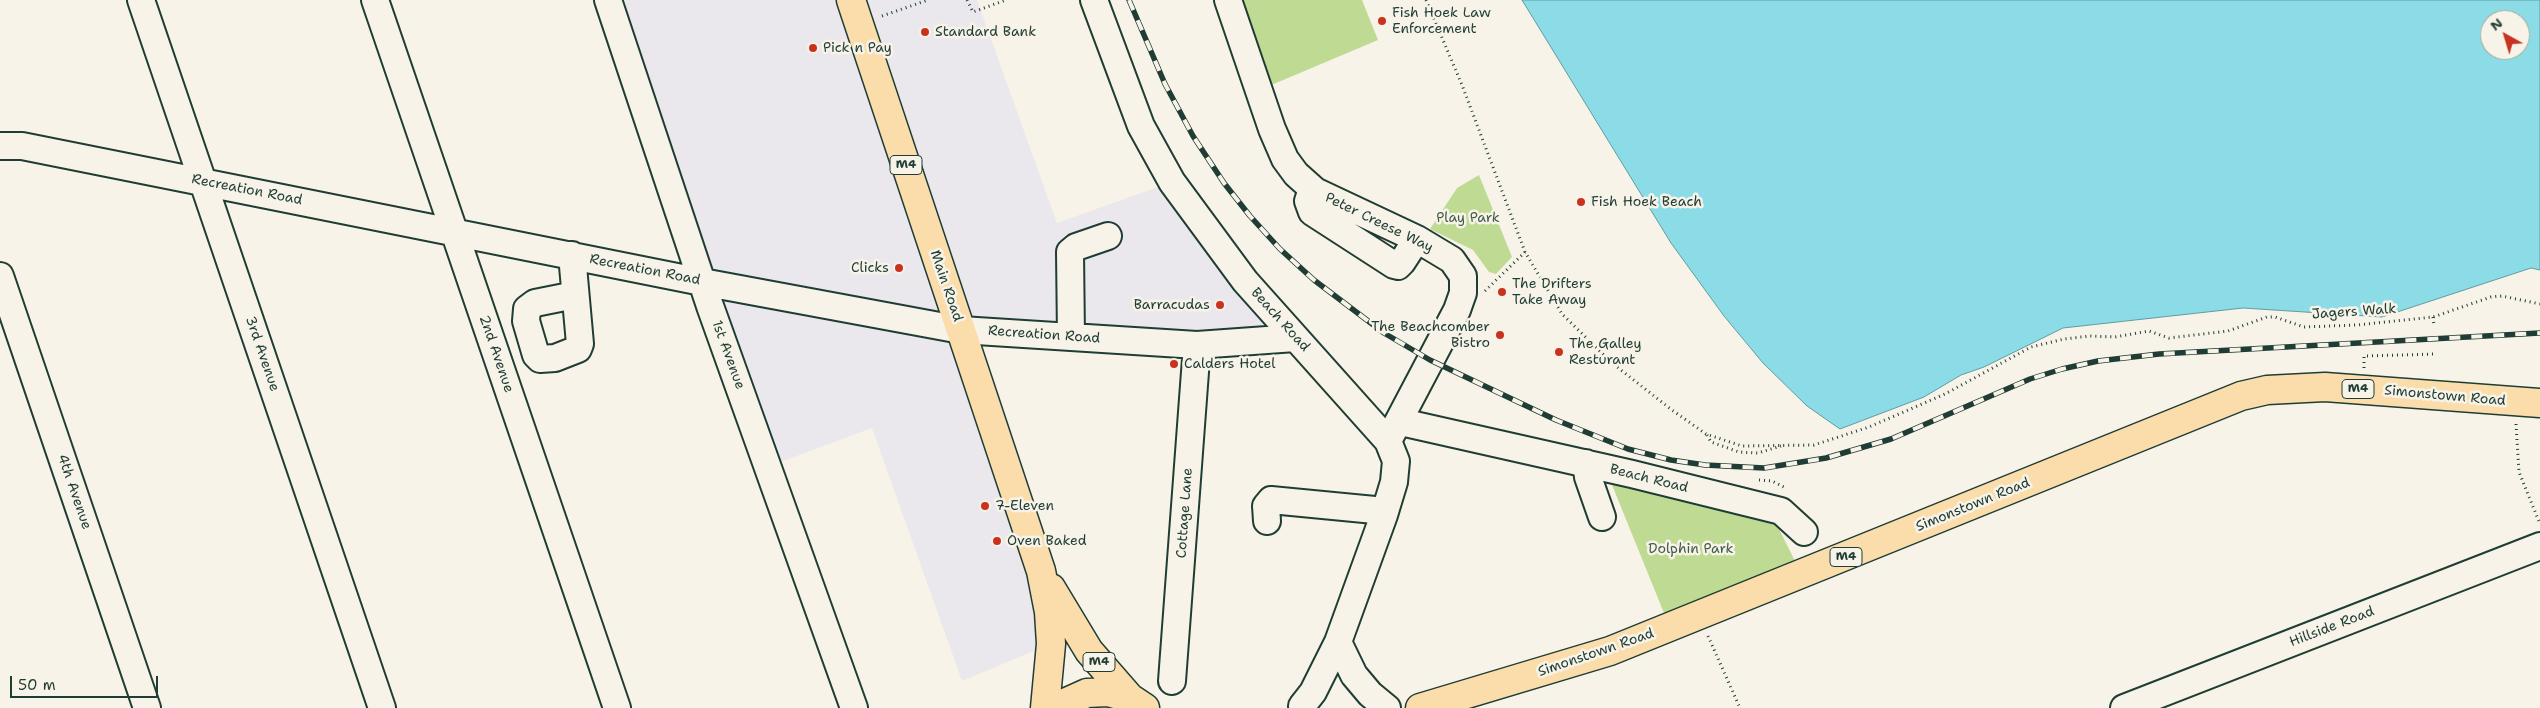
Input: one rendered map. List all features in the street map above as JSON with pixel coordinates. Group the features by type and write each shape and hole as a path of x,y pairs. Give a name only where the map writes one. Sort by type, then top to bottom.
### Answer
{"main road":[{"name":"Main Road","path":"851,0 1041,571 1049,612 1051,644 1045,708"},
{"name":"Simonstown Road","path":"1420,708 1610,652 2241,396 2267,390 2325,387 2540,403"},
{"name":"Main Road","path":"1041,571 1080,639 1138,703"},
{"name":"Main Road","path":"1061,708 1067,702 1087,693 1108,692 1138,703"}],"street":[{"name":"3rd Avenue","path":"141,0 382,708"},
{"name":"2nd Avenue","path":"375,0 617,708"},
{"name":"1st Avenue","path":"608,0 702,282 854,708"},
{"name":"Beach Road","path":"1094,0 1141,126 1157,158 1214,242 1295,338 1394,432 1586,463 1784,500"},
{"name":"Peter Creese Way","path":"1228,0 1278,144 1296,174 1312,189 1417,239 1459,267 1463,276 1463,293 1457,310 1394,432"},
{"name":"Recreation Road","path":"0,146 22,146 702,282 961,330 1197,345 1295,338"},
{"path":"1071,337 1070,252 1076,247 1108,236"},
{"path":"572,255 576,294"},
{"name":"4th Avenue","path":"0,276 148,708"},
{"name":"Cottage Lane","path":"1172,681 1197,345"},
{"name":"Beach Road","path":"1302,706 1313,692 1338,642 1385,511 1394,482 1396,461 1394,432"},
{"path":"1586,463 1588,477 1602,517"},
{"path":"1266,521 1266,506 1270,500 1385,511"},
{"path":"1784,500 1804,532"},
{"name":"Hillside Road","path":"2124,708 2540,546"},
{"path":"1338,642 1354,675 1370,694 1387,708"}],"path":[{"path":"882,16 928,0"},
{"path":"967,0 973,12 1006,0"},
{"path":"1426,0 1462,85 1526,252 1551,298 1578,331 1612,363 1706,434 1742,446 1782,446"},
{"path":"1483,293 1526,252"},
{"name":"Jagers Walk","path":"1782,446 1814,445 1869,427 1945,394 2031,347 2076,337 2115,337 2149,331 2169,338 2228,331 2275,317 2304,326 2357,325 2433,317 2491,297 2502,296 2540,304"},
{"path":"2433,317 2434,326"},
{"path":"2364,373 2364,356 2436,354"},
{"path":"2516,416 2519,472 2540,524"},
{"path":"1706,434 1711,442 1739,452 1758,453 1782,446"},
{"path":"1760,480 1772,481 1784,500"},
{"path":"1705,629 1740,708"}],"shaded area":[{"path":"608,0 977,0 1057,223 1172,182 1295,338 961,330 1051,644 962,681 872,428 767,467"}],"green space":[{"path":"1240,0 1362,0 1378,40 1269,86"},
{"name":"Play Park","path":"1479,175 1512,257 1496,274 1489,272 1473,250 1430,229 1457,188"},
{"name":"Dolphin Park","path":"1610,480 1773,517 1796,563 1664,613"}],"water":[{"path":"1522,0 2540,0 2540,270 2531,268 2382,317 2243,308 2063,328 1984,367 1961,375 1924,397 1840,429 1807,406 1763,363 1724,316 1671,243"}],"railway":[{"path":"1129,0 1165,84 1193,136 1224,183 1250,216 1280,249 1314,280 1384,333 1430,360 1556,420 1628,449 1671,460 1705,465 1764,468 1826,458 1891,439 2030,379 2098,361 2159,354 2540,333"}],"place":[{"name":"Fish Hoek Law Enforcement","path":"1382,21"},
{"name":"Standard Bank","path":"925,32"},
{"name":"Pick n Pay","path":"813,48"},
{"name":"Fish Hoek Beach","path":"1581,202"},
{"name":"Clicks","path":"899,268"},
{"name":"The Drifters Take Away","path":"1502,292"},
{"name":"Barracudas","path":"1220,305"},
{"name":"The Beachcomber Bistro","path":"1500,335"},
{"name":"The Galley Resturant","path":"1559,352"},
{"name":"Calders Hotel","path":"1174,364"},
{"name":"7-Eleven","path":"985,506"},
{"name":"Oven Baked","path":"997,541"}]}
